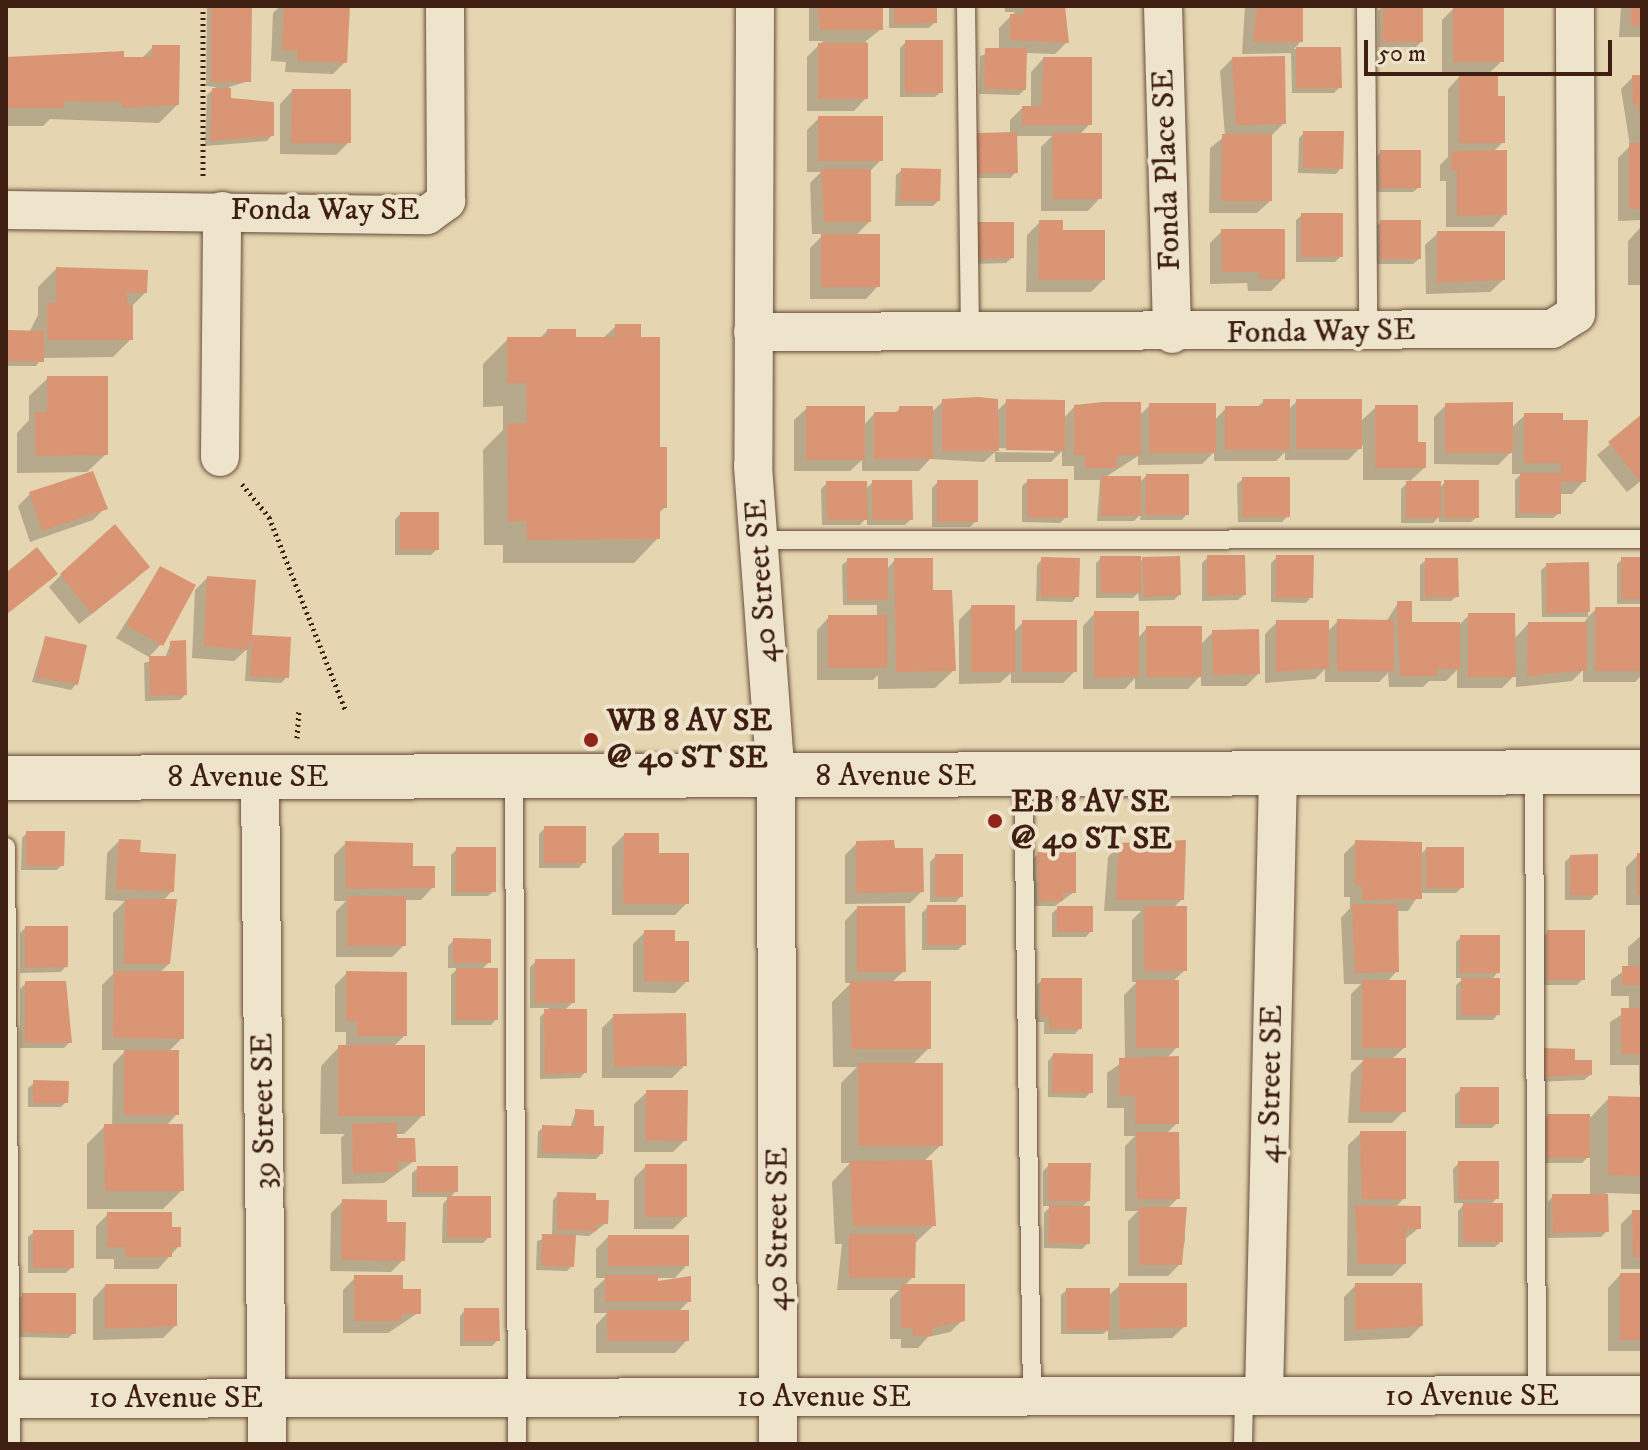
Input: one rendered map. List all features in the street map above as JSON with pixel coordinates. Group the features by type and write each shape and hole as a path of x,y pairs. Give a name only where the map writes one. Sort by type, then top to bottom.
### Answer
{"street":[{"name":"Fonda Way SE","path":"6,210 427,215 446,201 445,6"},
{"name":"40 Street SE","path":"755,6 753,332 757,540 776,776 778,1444"},
{"name":"Fonda Place SE","path":"1163,6 1172,334"},
{"name":"Fonda Way SE","path":"753,332 1172,334 1552,329 1576,314 1575,6"},
{"path":"220,457 222,211"},
{"name":"41 Street SE","path":"1254,1396 1278,772"},
{"name":"8 Avenue SE","path":"6,778 1642,772"},
{"name":"39 Street SE","path":"260,777 267,1444"},
{"name":"10 Avenue SE","path":"8,1399 1642,1395"}],"lane":[{"path":"966,6 970,333"},
{"path":"1366,6 1368,331"},
{"path":"757,540 1642,539"},
{"path":"1534,771 1537,1395"},
{"path":"514,776 517,1444"},
{"path":"1023,776 1032,1396"},
{"path":"6,847 8,1399 11,1444"},
{"path":"1243,1444 1254,1396"}],"path":[{"path":"203,6 203,178 222,211"},
{"path":"220,457 269,517 346,711"}],"building":[{"path":"211,6 252,6 251,82 211,82"},
{"path":"284,6 350,6 347,63 297,61 297,51 282,50"},
{"path":"818,6 883,6 883,30 820,30"},
{"path":"894,6 937,6 937,23 894,24"},
{"path":"1024,6 1065,6 1069,43 1010,40 1010,14 1024,14"},
{"path":"1257,6 1303,6 1303,42 1253,42"},
{"path":"1383,6 1423,6 1423,42 1382,42"},
{"path":"1453,6 1504,6 1504,62 1453,62"},
{"path":"1631,6 1642,6 1642,26 1631,26"},
{"path":"905,40 943,40 943,93 905,93"},
{"path":"818,43 868,43 868,99 818,99"},
{"path":"152,45 180,45 179,105 122,108 122,102 64,101 64,108 6,108 6,57 124,51 124,57 152,57"},
{"path":"1296,47 1341,47 1342,88 1296,88"},
{"path":"985,48 1027,48 1026,90 984,89"},
{"path":"1285,56 1286,124 1236,125 1232,57"},
{"path":"1043,57 1092,57 1092,125 1022,125 1022,106 1042,106"},
{"path":"1459,74 1498,74 1498,96 1505,96 1505,143 1459,143"},
{"path":"1632,75 1642,75 1642,134 1638,105 1633,105"},
{"path":"212,88 231,88 231,98 274,102 274,136 210,141"},
{"path":"292,89 351,89 351,143 291,143"},
{"path":"818,116 883,116 883,161 818,161"},
{"path":"1303,131 1344,131 1343,169 1303,168"},
{"path":"1017,132 1018,173 978,173 977,133"},
{"path":"1052,133 1102,133 1102,199 1053,199"},
{"path":"1222,134 1272,134 1272,201 1221,201"},
{"path":"1629,143 1642,143 1642,209 1629,209"},
{"path":"1380,150 1421,150 1421,188 1380,188"},
{"path":"1507,150 1507,215 1457,216 1457,170 1451,170 1451,151"},
{"path":"901,168 941,169 940,201 900,201"},
{"path":"821,169 871,169 871,222 824,222"},
{"path":"1301,213 1343,213 1343,257 1301,257"},
{"path":"1039,220 1063,220 1063,230 1105,230 1105,280 1038,280"},
{"path":"1380,220 1421,220 1421,259 1380,259"},
{"path":"977,222 1014,222 1014,258 978,259"},
{"path":"1221,229 1285,229 1285,279 1259,279 1259,272 1222,272"},
{"path":"1437,231 1505,231 1505,280 1437,283"},
{"path":"821,234 880,234 880,287 821,287"},
{"path":"56,267 148,270 147,293 127,293 127,305 133,305 133,340 47,340 47,303 56,303"},
{"path":"615,324 641,324 641,337 660,337 660,447 667,447 667,508 660,508 660,539 527,540 526,521 508,522 507,424 527,423 526,383 507,383 507,337 547,337 547,329 576,329 576,337 615,337"},
{"path":"8,330 44,331 44,362 7,361"},
{"path":"47,376 108,376 108,455 35,456 35,412 47,412"},
{"path":"942,399 998,399 999,451 942,451"},
{"path":"1006,399 1065,400 1065,451 1006,450"},
{"path":"1263,399 1290,399 1290,450 1225,450 1225,406 1263,406"},
{"path":"1296,399 1362,399 1362,449 1296,449"},
{"path":"1141,402 1141,455 1117,455 1117,468 1085,468 1085,455 1074,455 1074,405"},
{"path":"1513,402 1513,453 1445,453 1445,403"},
{"path":"1149,403 1216,403 1216,453 1149,453"},
{"path":"1375,405 1418,405 1418,442 1426,442 1426,468 1375,468"},
{"path":"806,406 865,406 865,460 806,460"},
{"path":"899,406 933,406 933,459 874,459 874,412 899,412"},
{"path":"1524,413 1563,413 1563,420 1588,420 1586,482 1561,482 1561,514 1519,513 1520,473 1561,473 1561,463 1524,463"},
{"path":"1642,414 1642,479 1640,481 1608,442"},
{"path":"93,471 108,509 42,531 29,492"},
{"path":"1146,474 1189,474 1189,515 1145,515"},
{"path":"1101,476 1141,476 1141,516 1101,516"},
{"path":"1242,477 1290,477 1290,517 1242,517"},
{"path":"1027,479 1068,479 1068,518 1027,518"},
{"path":"872,480 912,480 913,520 872,520"},
{"path":"937,480 978,480 978,522 937,522"},
{"path":"1444,480 1479,480 1479,518 1444,518"},
{"path":"826,481 867,481 868,520 827,520"},
{"path":"1406,481 1441,481 1441,518 1406,518"},
{"path":"400,512 439,512 439,550 400,550"},
{"path":"115,524 150,567 92,614 60,574"},
{"path":"37,547 58,574 7,614 8,571"},
{"path":"1207,555 1245,555 1246,595 1207,596"},
{"path":"1276,555 1314,555 1313,598 1276,598"},
{"path":"1100,556 1141,556 1141,593 1101,593"},
{"path":"1180,556 1181,595 1144,597 1142,557"},
{"path":"1041,557 1080,558 1079,597 1041,597"},
{"path":"1621,557 1642,557 1642,599 1621,599"},
{"path":"847,558 888,558 888,600 847,600"},
{"path":"894,558 933,558 933,590 952,590 956,671 896,672"},
{"path":"1425,558 1458,558 1459,597 1425,597"},
{"path":"1589,562 1590,612 1546,613 1546,563"},
{"path":"160,566 196,585 163,646 126,625"},
{"path":"207,576 256,580 252,635 291,637 289,678 250,676 252,638 248,650 204,646"},
{"path":"1397,601 1412,601 1412,622 1460,622 1460,669 1437,669 1437,676 1400,676"},
{"path":"971,605 1015,605 1015,672 971,672"},
{"path":"1595,607 1642,607 1642,671 1595,671"},
{"path":"1094,611 1139,611 1139,677 1094,678"},
{"path":"1468,613 1515,613 1516,677 1468,677"},
{"path":"828,615 887,615 887,668 828,668"},
{"path":"1337,619 1394,620 1394,671 1337,671"},
{"path":"1022,620 1077,620 1077,672 1022,672"},
{"path":"1276,620 1329,620 1329,668 1276,672"},
{"path":"1528,622 1587,622 1587,670 1527,676"},
{"path":"1146,626 1202,626 1202,677 1146,677"},
{"path":"1259,629 1260,674 1213,675 1212,630"},
{"path":"45,636 87,645 78,685 36,677"},
{"path":"186,640 187,695 150,696 149,656 170,656 170,641"},
{"path":"544,826 586,826 586,863 544,863"},
{"path":"26,831 65,831 64,866 26,866"},
{"path":"624,833 659,833 659,853 689,853 689,904 623,904"},
{"path":"119,839 141,840 140,852 176,854 174,892 116,889"},
{"path":"894,840 895,848 923,848 924,892 856,893 856,841"},
{"path":"1186,840 1184,900 1116,900 1119,843"},
{"path":"1355,840 1422,842 1422,899 1362,900 1362,886 1355,886"},
{"path":"345,841 413,843 413,866 435,866 435,888 346,889"},
{"path":"456,847 496,847 496,892 456,892"},
{"path":"1426,847 1464,847 1464,888 1426,888"},
{"path":"1037,852 1076,852 1076,893 1063,893 1063,901 1039,901"},
{"path":"1637,853 1642,853 1642,894 1637,894"},
{"path":"935,854 963,854 963,897 935,897"},
{"path":"1598,854 1598,895 1570,895 1570,855"},
{"path":"347,896 406,896 406,946 347,946"},
{"path":"125,899 177,899 170,964 124,964"},
{"path":"1352,904 1398,904 1399,972 1355,973"},
{"path":"927,905 966,905 966,945 927,945"},
{"path":"857,906 905,906 906,972 857,972"},
{"path":"1057,906 1093,906 1093,932 1057,932"},
{"path":"1144,906 1187,906 1187,971 1144,971"},
{"path":"25,926 68,926 68,967 25,968"},
{"path":"644,930 675,930 675,941 689,941 689,982 644,981"},
{"path":"1547,930 1585,930 1585,980 1547,980"},
{"path":"1460,935 1500,935 1500,973 1460,973"},
{"path":"453,938 491,939 491,963 453,963"},
{"path":"535,959 575,959 575,1003 535,1003"},
{"path":"1622,966 1642,966 1642,985 1622,985"},
{"path":"456,968 498,968 498,1020 456,1020"},
{"path":"114,971 184,971 184,1039 113,1038"},
{"path":"346,971 407,972 407,1036 357,1036 357,1021 346,1021"},
{"path":"1041,978 1082,978 1082,1029 1049,1029 1049,1017 1041,1017"},
{"path":"1461,978 1500,978 1500,1015 1461,1015"},
{"path":"1136,980 1179,980 1179,1048 1136,1048"},
{"path":"1362,980 1406,980 1406,1048 1362,1048"},
{"path":"25,981 66,981 72,1043 25,1043"},
{"path":"850,981 931,981 931,1049 851,1049"},
{"path":"1621,1008 1642,1008 1642,1054 1621,1054"},
{"path":"544,1009 587,1009 587,1073 545,1074"},
{"path":"686,1013 687,1066 614,1067 613,1014"},
{"path":"338,1045 425,1045 425,1116 338,1116"},
{"path":"1541,1048 1575,1049 1575,1060 1592,1060 1592,1075 1540,1077"},
{"path":"124,1050 179,1050 179,1115 124,1115"},
{"path":"1053,1053 1093,1054 1093,1093 1052,1093"},
{"path":"1179,1056 1179,1124 1135,1124 1135,1096 1119,1096 1119,1058"},
{"path":"1363,1058 1406,1058 1406,1112 1360,1112"},
{"path":"858,1063 943,1063 943,1146 858,1146"},
{"path":"33,1080 69,1081 68,1103 33,1103"},
{"path":"1460,1087 1499,1087 1499,1124 1460,1124"},
{"path":"646,1090 688,1090 687,1141 645,1140"},
{"path":"1608,1096 1642,1097 1642,1176 1608,1175"},
{"path":"575,1109 594,1110 594,1126 604,1126 603,1154 542,1153 542,1125 575,1126"},
{"path":"1547,1114 1590,1114 1590,1158 1547,1158"},
{"path":"397,1123 397,1138 415,1138 416,1162 398,1162 398,1172 353,1173 352,1124"},
{"path":"104,1124 183,1124 184,1191 105,1191"},
{"path":"1360,1131 1406,1131 1406,1199 1362,1199"},
{"path":"1136,1132 1179,1132 1180,1199 1137,1199"},
{"path":"932,1160 936,1226 853,1226 850,1161"},
{"path":"1458,1161 1499,1161 1499,1199 1458,1199"},
{"path":"1048,1163 1091,1163 1090,1201 1048,1201"},
{"path":"645,1164 687,1164 687,1217 645,1217"},
{"path":"417,1166 458,1166 458,1192 417,1192"},
{"path":"557,1192 596,1193 596,1200 609,1200 608,1224 597,1224 597,1231 557,1230"},
{"path":"1552,1194 1608,1194 1609,1232 1553,1233"},
{"path":"447,1196 491,1196 491,1238 447,1238"},
{"path":"342,1199 387,1200 387,1222 406,1222 405,1261 341,1260"},
{"path":"1463,1203 1503,1203 1503,1242 1463,1242"},
{"path":"1049,1205 1090,1206 1090,1244 1048,1243"},
{"path":"1355,1205 1421,1206 1421,1229 1406,1229 1406,1264 1358,1264"},
{"path":"1139,1207 1187,1207 1182,1265 1139,1265"},
{"path":"1632,1210 1642,1210 1642,1257 1633,1257"},
{"path":"107,1212 172,1212 172,1227 181,1227 181,1247 172,1247 172,1257 125,1257 125,1247 107,1247"},
{"path":"33,1230 74,1230 74,1268 33,1268"},
{"path":"542,1234 576,1235 574,1267 541,1266"},
{"path":"849,1234 916,1234 915,1278 849,1278"},
{"path":"608,1235 689,1235 689,1266 608,1266"},
{"path":"1620,1273 1642,1273 1642,1340 1620,1340"},
{"path":"354,1275 403,1275 403,1289 421,1289 421,1314 402,1314 402,1321 354,1321"},
{"path":"605,1275 658,1275 658,1281 691,1276 691,1302 605,1302"},
{"path":"1119,1283 1187,1283 1187,1327 1119,1329"},
{"path":"1355,1283 1422,1283 1423,1326 1355,1330"},
{"path":"105,1284 177,1284 177,1326 105,1329"},
{"path":"901,1284 965,1284 965,1321 932,1328 932,1336 913,1336 913,1328 901,1328"},
{"path":"1066,1288 1110,1288 1110,1330 1066,1330"},
{"path":"22,1293 76,1293 76,1334 21,1332"},
{"path":"464,1308 499,1308 500,1341 464,1341"},
{"path":"607,1310 689,1310 689,1341 607,1341"}],"place":[{"name":"WB 8 AV SE @ 40 ST SE","path":"591,740"},
{"name":"EB 8 AV SE @ 40 ST SE","path":"995,821"}]}
